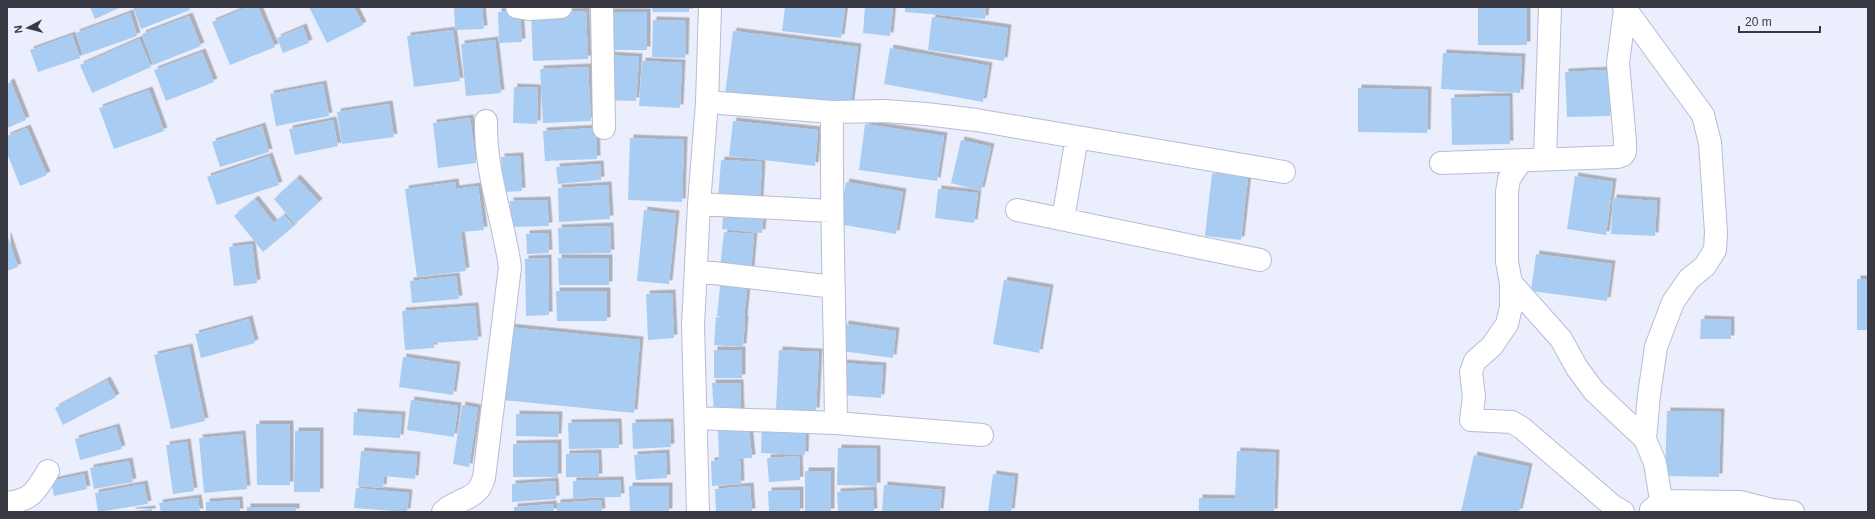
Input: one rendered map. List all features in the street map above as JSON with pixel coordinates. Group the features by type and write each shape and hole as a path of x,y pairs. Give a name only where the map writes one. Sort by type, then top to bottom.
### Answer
{"street":[{"path":"517,7 529,9 561,7"},
{"path":"602,7 604,128"},
{"path":"698,512 693,326 698,204 707,102 710,7"},
{"path":"1545,159 1550,7"},
{"path":"1441,164 1617,157 1623,155 1625,152 1618,63 1624,8"},
{"path":"1624,8 1676,76 1703,116 1710,143 1716,232 1715,250 1705,266 1689,279 1673,302 1656,347 1644,439"},
{"path":"707,102 832,112 884,111 926,114 1077,137 1284,172"},
{"path":"832,112 831,211 834,287 836,423"},
{"path":"443,512 451,506 468,498 478,490 484,478 510,267 490,172 486,138 486,121"},
{"path":"1063,219 1077,137"},
{"path":"1521,161 1509,179 1507,192 1507,262 1511,283 1511,307 1507,324 1492,346 1475,361 1471,372 1474,397 1471,420 1512,422 1522,428 1613,506 1623,512"},
{"path":"698,204 831,211"},
{"path":"1017,210 1260,260"},
{"path":"696,271 834,287"},
{"path":"1511,283 1561,339 1577,368 1594,391 1644,439 1655,463 1658,508 1740,502 1772,510 1793,512"},
{"path":"696,418 836,423 982,435"},
{"path":"7,503 24,500 31,496 48,471"}],"building":[{"path":"90,7 121,7 95,19"},
{"path":"133,7 189,7 190,10 141,29"},
{"path":"248,7 258,7 275,47 230,65 212,22"},
{"path":"309,7 354,7 363,25 327,43"},
{"path":"454,7 482,7 484,29 455,30"},
{"path":"652,7 689,7 689,12 653,12"},
{"path":"785,7 845,7 841,38 782,31"},
{"path":"865,7 893,7 890,36 863,33"},
{"path":"905,7 986,7 985,19 905,12"},
{"path":"1478,7 1527,7 1527,45 1478,45"},
{"path":"520,11 522,42 499,43 498,12"},
{"path":"586,11 588,59 533,61 531,13"},
{"path":"608,12 647,12 647,50 607,50"},
{"path":"130,13 137,36 83,55 76,33"},
{"path":"189,16 201,46 153,65 142,34"},
{"path":"932,17 1008,28 1004,61 928,50"},
{"path":"653,20 686,21 685,58 652,57"},
{"path":"303,27 309,43 283,53 277,38"},
{"path":"453,30 460,81 414,87 407,36"},
{"path":"733,31 858,47 850,110 725,95"},
{"path":"72,35 80,58 38,72 30,50"},
{"path":"139,39 151,67 92,93 80,65"},
{"path":"495,40 501,93 466,96 461,44"},
{"path":"890,48 989,66 983,102 884,84"},
{"path":"202,52 214,82 166,101 154,70"},
{"path":"1443,53 1522,57 1520,93 1441,89"},
{"path":"607,55 639,57 636,101 605,100"},
{"path":"642,61 682,63 680,108 639,106"},
{"path":"588,67 591,121 543,123 540,69"},
{"path":"1608,70 1610,116 1567,117 1565,72"},
{"path":"11,82 26,120 7,128 7,84"},
{"path":"323,84 329,116 276,126 270,94"},
{"path":"514,87 538,88 537,124 513,123"},
{"path":"1358,88 1428,90 1427,133 1358,132"},
{"path":"149,90 164,131 114,149 99,108"},
{"path":"1509,96 1510,144 1452,145 1451,98"},
{"path":"389,104 394,137 342,144 337,112"},
{"path":"470,118 476,163 438,168 433,123"},
{"path":"333,120 338,146 295,155 289,129"},
{"path":"733,121 818,130 815,166 729,156"},
{"path":"865,124 944,136 937,181 859,170"},
{"path":"262,126 269,152 220,167 212,142"},
{"path":"27,128 47,175 20,186 7,153 7,136"},
{"path":"596,128 597,159 545,161 543,131"},
{"path":"630,138 684,140 682,202 628,200"},
{"path":"961,140 991,147 981,191 951,183"},
{"path":"269,156 279,185 217,205 207,177"},
{"path":"520,156 522,191 503,192 501,157"},
{"path":"721,160 762,162 760,202 718,199"},
{"path":"600,164 601,180 558,184 556,167"},
{"path":"1212,173 1248,177 1241,240 1205,236"},
{"path":"1575,176 1613,182 1606,235 1567,229"},
{"path":"297,178 319,202 295,224 274,199"},
{"path":"455,182 456,189 478,186 484,230 461,232 466,271 417,277 405,189"},
{"path":"846,182 903,192 896,234 839,224"},
{"path":"608,185 610,219 559,222 558,188"},
{"path":"938,189 978,193 974,223 935,218"},
{"path":"1613,198 1657,201 1655,236 1611,234"},
{"path":"255,199 274,223 284,215 294,226 263,252 234,216"},
{"path":"547,200 549,226 511,227 510,201"},
{"path":"724,207 764,211 762,233 722,229"},
{"path":"644,210 676,214 669,284 637,281"},
{"path":"610,226 611,253 559,254 558,228"},
{"path":"724,232 754,234 751,271 720,268"},
{"path":"548,233 549,253 527,254 526,234"},
{"path":"7,234 18,267 7,271"},
{"path":"252,244 257,283 234,286 229,247"},
{"path":"1536,254 1612,264 1607,301 1531,291"},
{"path":"548,258 549,315 526,316 525,259"},
{"path":"558,258 609,258 609,285 559,285"},
{"path":"456,276 459,299 412,303 410,281"},
{"path":"721,277 748,280 744,319 717,316"},
{"path":"1857,279 1868,279 1868,330 1857,330"},
{"path":"1004,280 1050,288 1039,353 993,344"},
{"path":"556,291 607,291 607,321 557,321"},
{"path":"672,293 674,338 648,340 646,294"},
{"path":"475,306 478,340 433,343 434,348 405,350 402,311"},
{"path":"716,317 745,319 743,347 714,345"},
{"path":"249,319 255,343 201,358 195,334"},
{"path":"1701,319 1731,320 1731,339 1700,339"},
{"path":"845,324 896,331 893,358 842,351"},
{"path":"508,327 640,340 634,413 502,400"},
{"path":"189,347 205,421 171,429 154,355"},
{"path":"714,350 742,350 742,378 714,378"},
{"path":"779,350 819,352 816,411 776,409"},
{"path":"403,357 457,365 453,395 399,387"},
{"path":"843,363 883,366 881,398 841,395"},
{"path":"107,380 116,397 63,425 55,408"},
{"path":"712,383 740,383 741,413 714,414"},
{"path":"411,400 458,406 454,437 407,430"},
{"path":"462,405 478,408 469,467 453,464"},
{"path":"1667,411 1721,412 1719,477 1665,476"},
{"path":"354,412 402,415 400,438 353,435"},
{"path":"516,414 559,415 558,437 516,436"},
{"path":"618,422 619,448 569,449 568,423"},
{"path":"670,422 671,447 633,449 632,423"},
{"path":"762,422 806,424 805,455 761,453"},
{"path":"256,424 290,424 290,485 257,485"},
{"path":"116,427 122,449 80,460 75,439"},
{"path":"749,428 752,458 719,460 718,429"},
{"path":"295,431 320,431 320,492 294,492"},
{"path":"242,434 247,489 204,493 199,438"},
{"path":"187,442 194,491 173,494 166,445"},
{"path":"558,443 558,477 513,477 513,444"},
{"path":"838,448 877,449 877,486 837,485"},
{"path":"361,451 417,455 415,479 384,476 383,488 358,486"},
{"path":"1237,451 1276,453 1274,512 1199,512 1199,498 1261,499 1235,497"},
{"path":"598,453 599,477 566,477 566,454"},
{"path":"666,453 667,478 636,480 634,455"},
{"path":"1474,455 1529,467 1519,512 1461,512"},
{"path":"799,456 800,480 769,482 767,458"},
{"path":"740,459 741,484 712,486 711,461"},
{"path":"129,461 133,482 94,489 90,468"},
{"path":"805,471 831,471 831,512 805,512"},
{"path":"84,474 87,489 54,496 51,481"},
{"path":"993,474 1015,477 1011,512 988,512"},
{"path":"620,480 621,497 573,498 573,481"},
{"path":"555,481 556,499 512,502 512,484"},
{"path":"144,484 148,504 98,512 95,493"},
{"path":"884,485 942,490 940,512 882,512"},
{"path":"629,486 669,486 669,512 630,512"},
{"path":"750,486 752,512 716,512 715,489"},
{"path":"356,488 409,493 407,512 354,508"},
{"path":"800,490 800,512 769,512 768,491"},
{"path":"873,490 874,512 838,512 837,492"},
{"path":"198,498 200,512 161,512 159,503"},
{"path":"239,500 240,512 206,512 206,502"},
{"path":"601,500 602,512 557,512 557,503"},
{"path":"553,504 554,512 514,512 514,507"},
{"path":"247,507 296,507 296,512 247,512"},
{"path":"152,509 152,512 132,512 132,511"}]}
